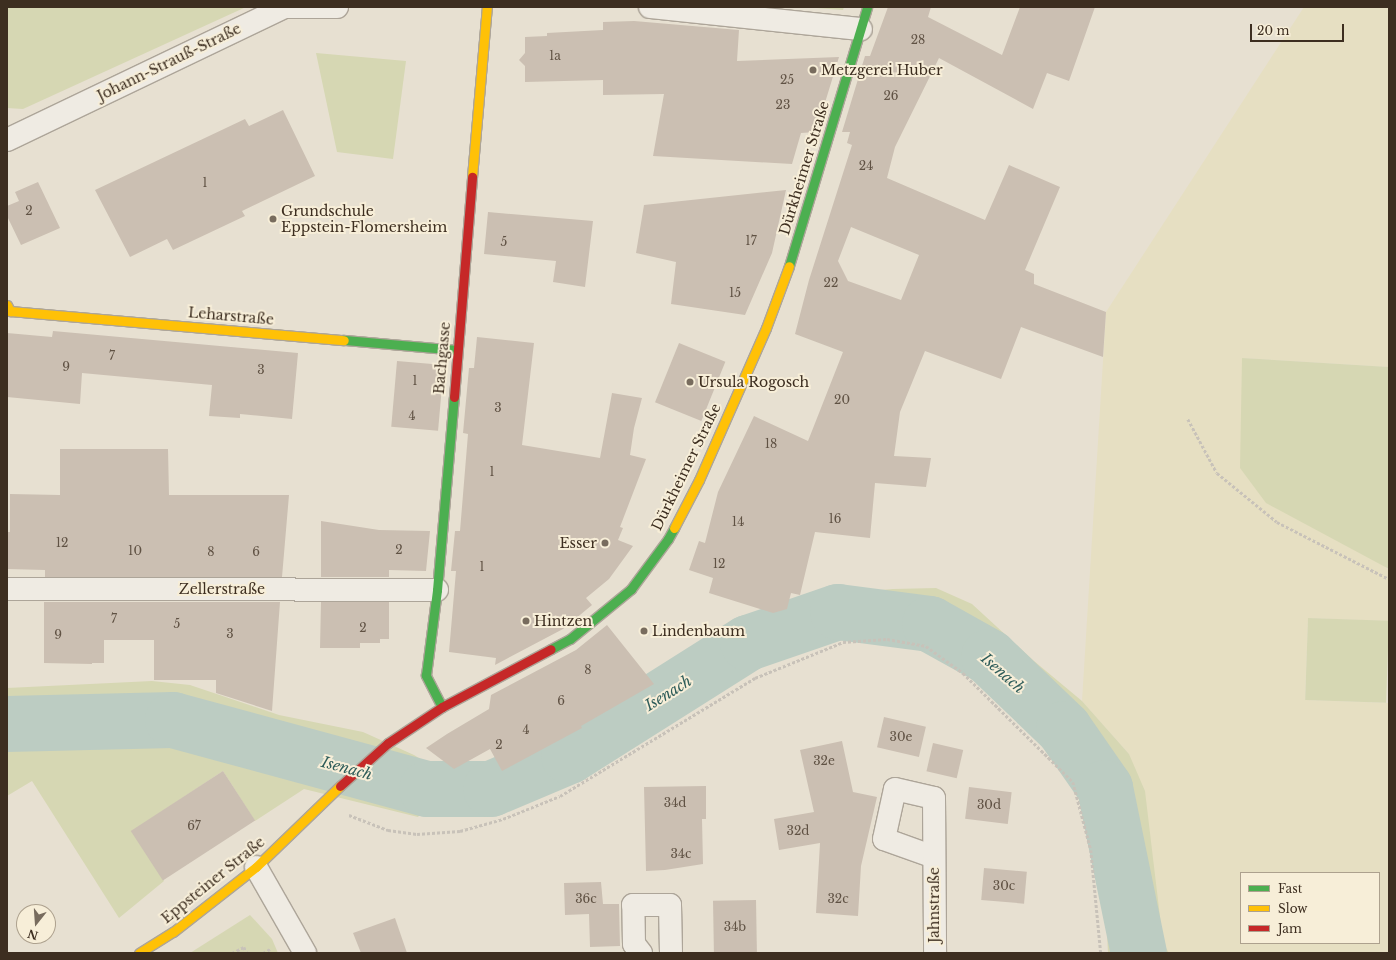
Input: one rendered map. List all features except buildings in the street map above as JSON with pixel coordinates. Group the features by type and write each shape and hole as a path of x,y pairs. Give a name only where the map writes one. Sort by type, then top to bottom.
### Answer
{"main road":[{"name":"Bachgasse","path":"442,707 426,675 437,590 456,350 487,7"},
{"name":"Dürkheimer Straße","path":"334,792 388,743 442,707 570,639 631,589 668,539 699,480 766,328 787,272 867,7"},
{"name":"Leharstraße","path":"7,305 10,311 456,350"},
{"name":"Eppsteiner Straße","path":"140,953 173,932 256,867 319,804 334,792"}],"street":[{"name":"Johann-Strauß-Straße","path":"7,140 284,7 337,7"},
{"path":"650,7 861,29"},
{"name":"Zellerstraße","path":"7,588 437,590"},
{"name":"Jahnstraße","path":"934,857 935,953"},
{"path":"256,867 305,953"},
{"path":"641,953 634,944 633,905 670,905 671,953"}],"path":[{"path":"1188,419 1217,473 1277,522 1389,579"},
{"path":"319,804 388,830 417,834 460,831 503,819 560,796 755,678 843,642 887,639 926,646 963,672 1073,782 1091,850 1101,953"},
{"path":"232,953 244,947 247,953"}],"shaded area":[{"path":"1304,7 1389,7 1389,367 1242,358 1386,568 1389,569 1389,621 1308,618 1305,700 1389,703 1389,953 1169,953 1163,942 1129,754 1082,701 1106,312"}],"green space":[{"path":"7,7 246,7 23,109 7,108"},
{"path":"803,7 844,7 843,10"},
{"path":"316,53 406,61 393,159 337,152"},
{"path":"1242,358 1389,367 1389,569 1266,503 1240,468"},
{"path":"936,588 972,604 1034,661 1082,701 1129,754 1145,791 1163,942 1169,953 1108,953 1105,892 1089,785 1040,728 959,656 909,626 834,627 700,690 617,745 514,801 450,812 425,808 418,817 304,789 255,821 223,771 132,831 164,881 119,918 32,781 7,796 7,688 152,681 190,685 279,715 363,732 414,755 450,777 506,777 561,746 598,717 763,618 816,601 855,592"},
{"path":"1308,618 1389,621 1386,703 1305,700"},
{"path":"250,915 272,939 278,953 190,953"}],"waterway":[{"name":"Isenach","path":"7,724 173,720 427,789 491,789 569,756 748,643 838,612 930,624 989,657 1064,729 1105,788 1139,953"}],"traffic: fast":[{"path":"789,266 867,7"},
{"path":"344,340 456,350"},
{"path":"442,707 426,675 437,590 454,397"},
{"path":"551,649 570,639 631,589 668,539 674,528"}],"traffic: slow":[{"path":"472,177 487,7"},
{"path":"674,528 699,480 766,328 789,266"},
{"path":"7,305 10,311 344,340"},
{"path":"139,953 173,932 256,867 340,786"}],"traffic: jam":[{"path":"454,397 472,177"},
{"path":"340,786 388,743 442,707 551,649"}],"place":[{"name":"Metzgerei Huber","path":"813,70"},
{"name":"Grundschule Eppstein-Flomersheim","path":"273,219"},
{"name":"Ursula Rogosch","path":"690,382"},
{"name":"Esser","path":"605,543"},
{"name":"Hintzen","path":"526,621"},
{"name":"Lindenbaum","path":"644,631"}]}
